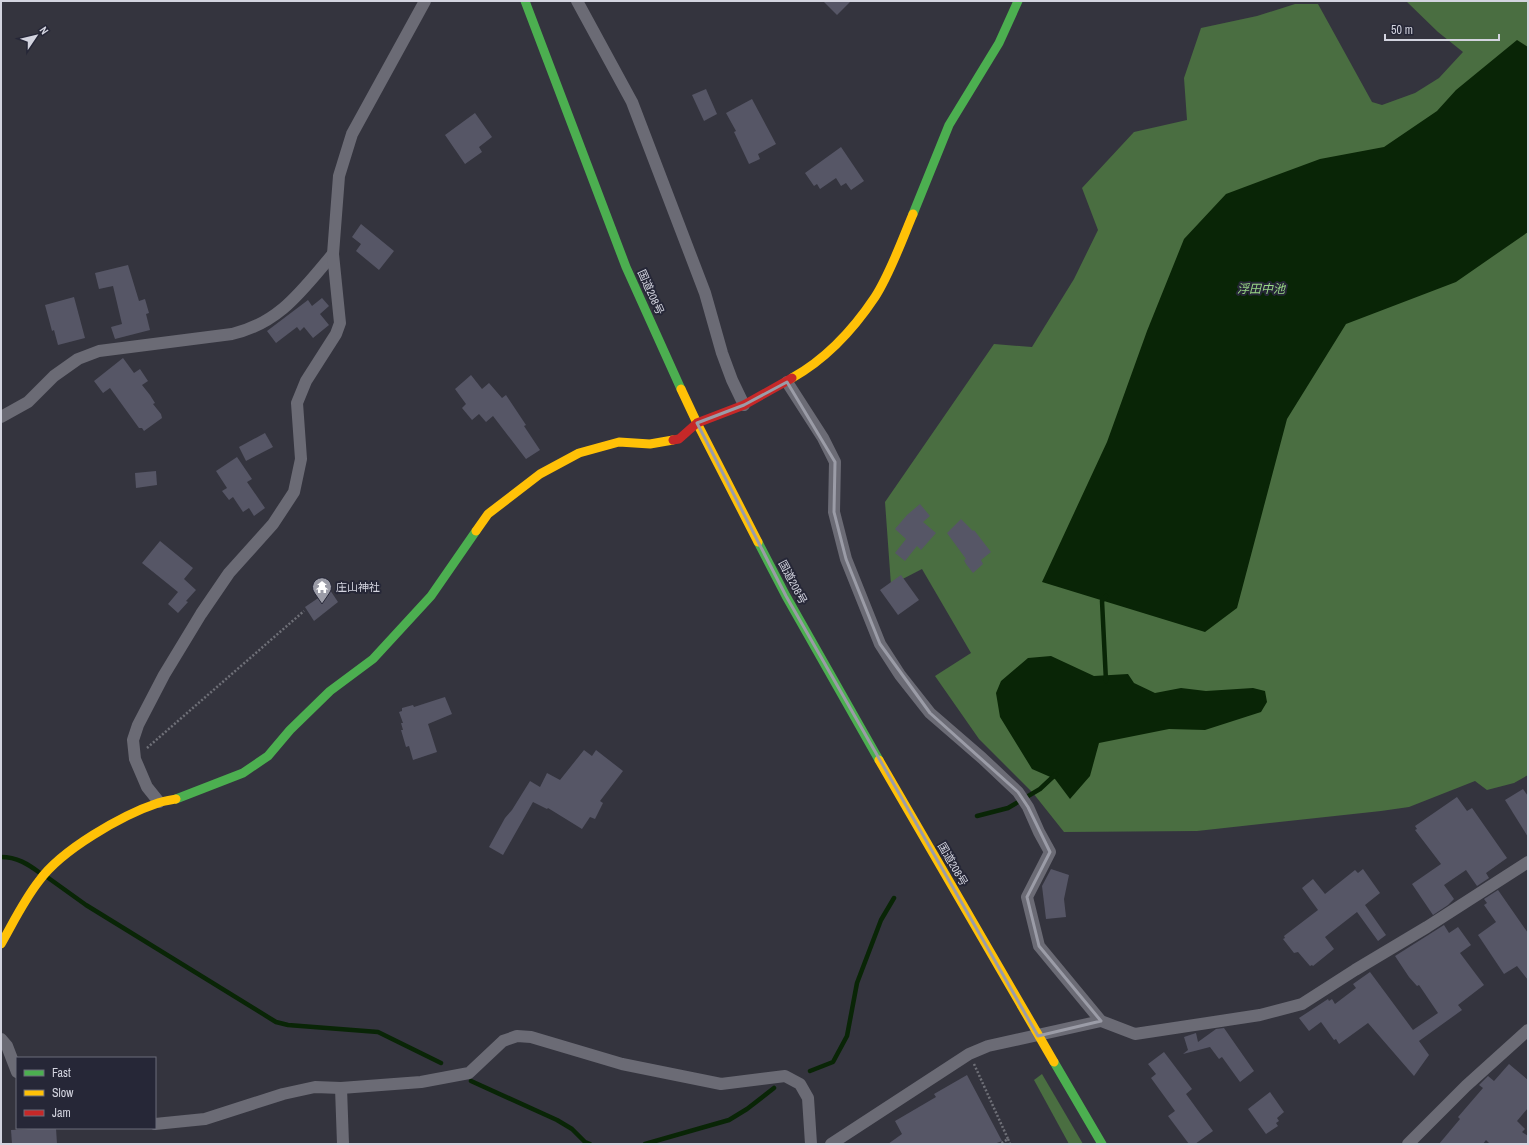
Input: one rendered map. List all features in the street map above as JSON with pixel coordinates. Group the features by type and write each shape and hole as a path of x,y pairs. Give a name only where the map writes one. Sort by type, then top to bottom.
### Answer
{"main road":[{"name":"国道208号","path":"525,1 626,267 697,423 786,596 880,762 1102,1144"},
{"path":"1,944 39,880 50,868 82,841 120,820 159,802 184,797 243,773 268,756 290,730 330,691 373,659 431,596 488,514 540,474 578,453 620,442 650,444 679,439 697,423 744,405 787,382 808,369 840,342 875,297 894,259 950,125 999,43 1018,1"}],"street":[{"path":"159,802 147,787 135,759 133,740 138,725 164,675 201,614 229,573 273,524 294,492 301,459 297,403 306,380 336,334 340,323 333,254 339,176 352,134 425,1"},
{"path":"577,1 632,102 705,293 722,353 732,380 744,405"},
{"path":"1,417 28,402 54,376 78,359 99,351 232,334 249,330 272,317 297,296 333,254"},
{"path":"787,382 823,438 835,462 834,512 846,559 880,644 900,675 930,713 982,758 1018,792 1028,808 1050,852 1027,898 1039,946 1100,1021 1135,1034 1260,1015 1302,1004 1427,927 1528,862"},
{"path":"830,1144 969,1054 988,1046 1100,1021"},
{"path":"1408,1144 1466,1086 1528,1030"},
{"path":"156,1124 205,1119 283,1094 308,1089 421,1082 469,1073 503,1042 517,1036 531,1037 622,1064 721,1084 785,1076 800,1084 808,1098 812,1144"},
{"path":"1,1039 6,1046 16,1070"},
{"path":"341,1088 343,1144"}],"path":[{"path":"135,759 304,611"},
{"path":"969,1054 1010,1144"},
{"path":"1000,1144 1008,1139"}],"highlighted area":[{"path":"787,382 835,462 834,512 846,559 880,644 930,713 1018,792 1028,807 1050,852 1027,897 1039,946 1101,1021 1038,1036 786,596 697,423 744,405"}],"shaded area":[{"path":"1406,1 1528,1 1528,775 1514,783 1487,790 1475,781 1409,807 1381,811 1197,831 1064,832 1033,793 979,739 935,676 971,653 922,569 891,585 885,502 994,344 1032,347 1074,279 1098,230 1082,188 1134,132 1187,120 1184,78 1201,28 1257,16 1295,4 1318,4 1372,102 1382,105 1415,93 1439,78 1463,52 1438,32"},
{"path":"1042,1074 1083,1144 1069,1144 1034,1080"}],"water":[{"name":"浮田中池","path":"1517,40 1528,47 1528,232 1456,282 1346,324 1287,419 1237,608 1205,632 1042,582 1107,442 1147,331 1184,239 1226,194 1320,159 1384,147 1437,111 1456,90"},
{"path":"1051,656 1094,676 1128,674 1134,683 1155,693 1181,688 1206,691 1253,688 1265,691 1267,702 1261,712 1205,730 1169,729 1099,743 1090,776 1070,799 1055,779 1032,769 1000,717 996,693 1001,681 1028,658"}],"building":[{"path":"823,1 851,1 837,15"},
{"path":"706,89 717,114 704,121 692,95"},
{"path":"752,99 776,144 758,154 760,159 749,164 734,132 736,131 726,113"},
{"path":"475,113 492,137 479,147 482,152 465,164 445,135"},
{"path":"841,147 864,181 851,190 846,183 841,186 836,178 820,189 817,184 814,186 805,173"},
{"path":"361,224 394,251 379,270 356,251 361,244 352,237"},
{"path":"128,265 139,301 145,299 149,313 146,314 150,330 115,339 111,327 122,324 113,286 99,289 95,273"},
{"path":"74,297 85,338 58,345 54,330 52,331 45,305"},
{"path":"322,298 329,306 320,314 329,325 313,338 304,327 300,331 297,327 276,343 267,331 308,300 312,306"},
{"path":"123,358 134,373 140,369 148,381 142,385 155,403 153,404 161,414 162,418 144,431 142,428 139,428 110,388 103,393 94,381"},
{"path":"471,375 482,389 489,383 502,398 506,395 526,425 524,426 540,450 526,459 493,416 486,422 479,414 472,420 462,408 466,404 455,389"},
{"path":"265,433 273,447 246,461 239,447"},
{"path":"237,457 252,479 247,482 265,508 254,516 249,508 243,512 233,497 229,500 222,491 227,488 216,471"},
{"path":"156,471 157,485 136,488 135,473"},
{"path":"920,504 930,516 923,522 936,533 921,550 917,546 905,561 895,553 906,539 895,529 907,515"},
{"path":"961,519 973,531 974,530 991,552 981,560 983,564 973,573 964,560 966,559 947,533"},
{"path":"160,541 193,568 184,579 196,590 178,613 168,604 178,592 142,563"},
{"path":"901,575 919,600 898,615 880,590"},
{"name":"庄山神社","path":"330,590 338,602 314,621 305,607"},
{"path":"445,697 452,714 428,724 437,752 413,760 409,746 406,747 401,730 403,730 401,723 403,723 399,712 402,711 402,708 413,705 414,707"},
{"path":"584,750 592,756 596,750 623,771 600,801 603,803 595,819 590,817 582,829 548,808 547,809 533,802 503,855 489,847 505,818 512,810 530,781 540,787 547,773 560,780"},
{"path":"1523,789 1528,796 1528,837 1505,800"},
{"path":"1457,797 1467,811 1472,808 1507,858 1486,873 1489,878 1477,886 1466,870 1444,885 1454,899 1433,915 1412,884 1441,864 1415,830 1417,829 1415,826"},
{"path":"1051,869 1069,875 1064,899 1066,917 1046,919 1042,886"},
{"path":"1363,869 1380,893 1365,905 1386,935 1378,941 1357,912 1325,937 1334,949 1313,966 1310,966 1298,952 1294,953 1283,939 1285,938 1284,936 1318,910 1302,888 1313,879 1325,894 1355,870 1358,873"},
{"path":"1498,890 1528,933 1528,980 1517,966 1504,974 1478,935 1496,922 1484,905 1487,903 1484,899"},
{"path":"1444,925 1449,933 1458,927 1471,945 1460,953 1484,985 1458,1005 1462,1010 1419,1041 1429,1055 1414,1076 1368,1023 1339,1044 1336,1039 1334,1040 1321,1022 1309,1031 1299,1018 1328,999 1329,1001 1332,999 1335,1004 1356,988 1353,984 1370,972 1413,1030 1438,1013 1419,985 1417,986 1409,977 1395,956"},
{"path":"1224,1028 1254,1071 1240,1082 1222,1057 1219,1059 1210,1047 1183,1054 1188,1050 1184,1037 1196,1033 1198,1042 1216,1029"},
{"path":"1164,1052 1192,1089 1186,1094 1213,1131 1195,1144 1189,1144 1168,1116 1175,1111 1151,1078 1156,1074 1148,1064"},
{"path":"1509,1064 1528,1080 1528,1108 1517,1121 1525,1129 1522,1132 1528,1136 1528,1144 1490,1144 1486,1140 1483,1144 1439,1144 1460,1119 1458,1117 1483,1088 1479,1085 1488,1076 1494,1081"},
{"path":"967,1075 1002,1141 994,1144 888,1144 902,1134 895,1121 936,1097 934,1094"},
{"path":"1270,1092 1284,1112 1277,1118 1279,1121 1276,1123 1278,1126 1266,1134 1248,1109"},
{"path":"56,1129 57,1144 12,1144 11,1130"}],"waterway":[{"path":"1106,596 1102,601 1106,681"},
{"path":"977,816 1008,808 1040,789 1056,774"},
{"path":"1,857 12,858 22,862 40,873"},
{"path":"47,877 86,905 276,1022 288,1025 378,1032 441,1063"},
{"path":"810,1071 833,1062 847,1036 857,983 881,920 894,898"},
{"path":"471,1081 557,1120 572,1129 585,1142 590,1144"},
{"path":"645,1144 729,1120 747,1109 774,1088"}],"traffic: fast":[{"path":"525,1 626,267 681,389"},
{"path":"913,214 949,125 999,43 1018,1"},
{"path":"176,799 243,773 268,756 290,730 330,691 373,659 431,596 476,531"},
{"path":"758,542 786,596 879,760"},
{"path":"1054,1062 1102,1144"}],"traffic: slow":[{"path":"792,378 816,362 838,343 867,309 886,278 913,214"},
{"path":"681,389 758,542"},
{"path":"476,531 488,514 540,474 579,453 619,442 650,444 673,440"},
{"path":"879,760 1054,1062"},
{"path":"1,944 34,888 49,869 62,857 93,835 127,816 160,802 176,799"}],"traffic: jam":[{"path":"673,440 679,439 697,423 744,405 792,378"}],"place":[{"name":"庄山神社","path":"322,604"}]}
